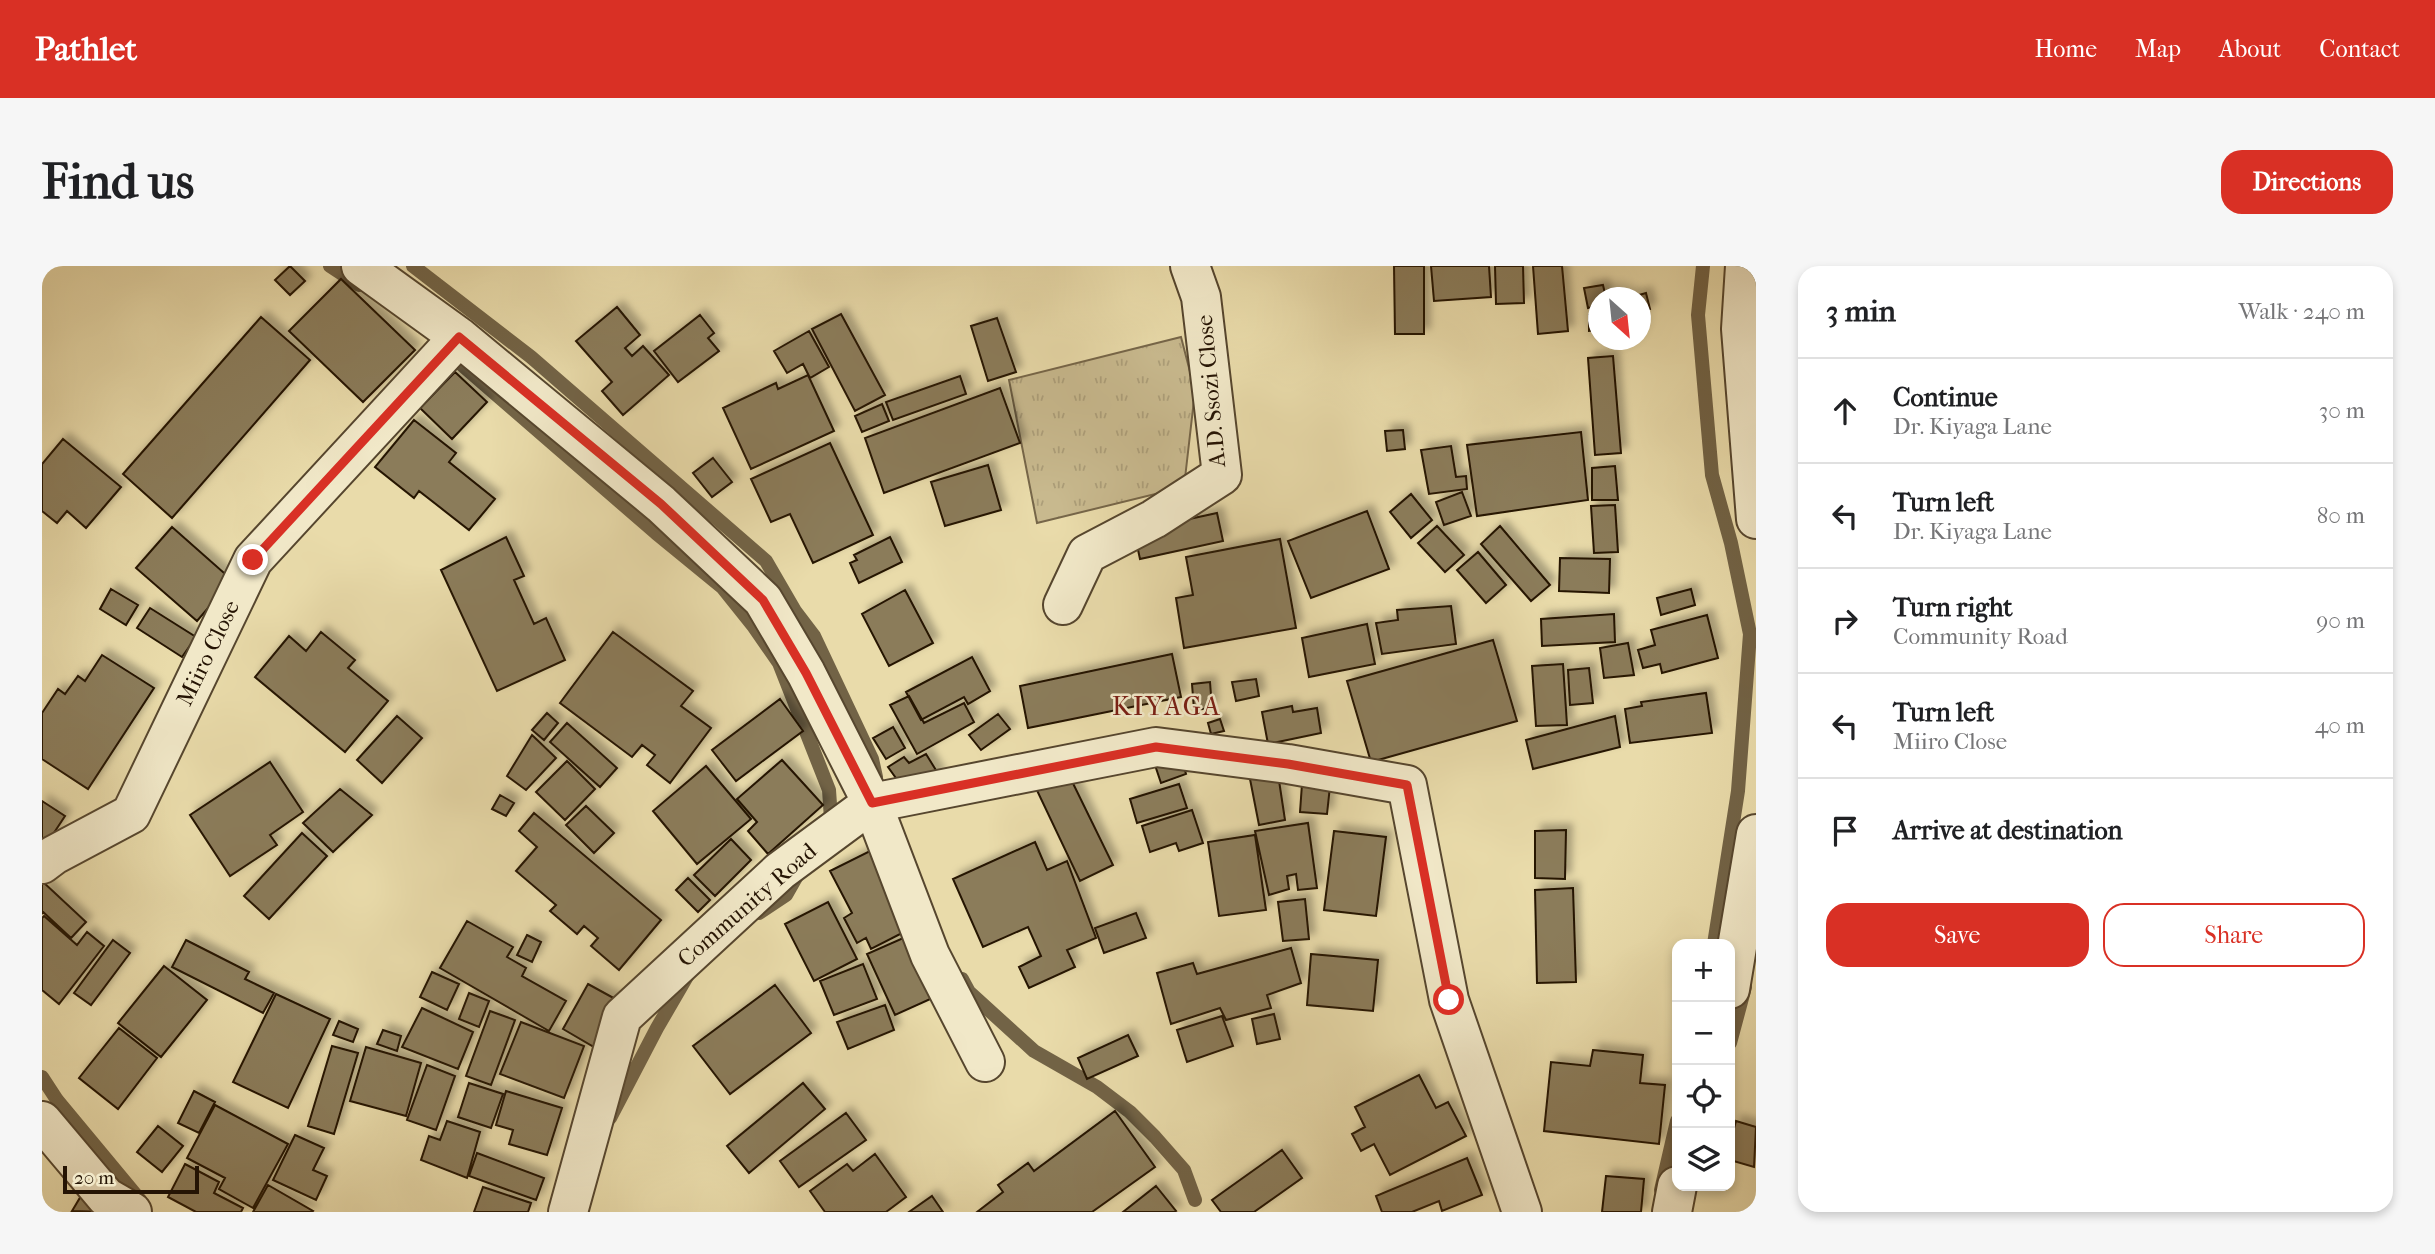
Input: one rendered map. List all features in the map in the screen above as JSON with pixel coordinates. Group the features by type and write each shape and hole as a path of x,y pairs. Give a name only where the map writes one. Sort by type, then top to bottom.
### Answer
{"street":[{"path":"361,266 459,337 661,504 763,600 796,652 872,803 930,956 985,1062"},
{"name":"A.D. Ssozi Close","path":"1063,605 1087,554 1154,519 1222,475 1201,298 1190,266"},
{"path":"1745,266 1741,329 1756,519"},
{"name":"Miiro Close","path":"42,864 131,814 253,560 459,337"},
{"path":"872,803 1156,747 1288,764 1407,785 1449,1000 1522,1212"},
{"name":"Community Road","path":"568,1212 622,1017 780,871 872,803"},
{"path":"1735,959 1756,834"},
{"path":"42,1121 106,1197 132,1212"},
{"path":"1672,1212 1677,1191"}],"green space":[{"path":"1181,337 1195,391 1184,487 1037,523 1009,380"}],"building":[{"path":"290,266 305,281 290,295 275,280"},
{"path":"1394,266 1424,266 1424,334 1395,334"},
{"path":"1431,266 1489,266 1491,297 1434,301"},
{"path":"1495,266 1523,266 1524,303 1496,304"},
{"path":"1533,266 1562,266 1568,331 1538,334"},
{"path":"341,279 415,350 363,402 289,331"},
{"path":"1588,287 1588,308 1584,288"},
{"path":"617,307 640,335 625,348 632,356 643,346 669,375 623,415 602,391 612,382 576,341"},
{"path":"841,314 885,395 855,411 812,329"},
{"path":"700,315 714,333 708,338 719,351 678,382 654,351"},
{"path":"261,317 310,360 172,518 123,474"},
{"path":"997,318 1016,372 988,381 971,326"},
{"path":"809,331 829,367 810,378 803,364 787,373 774,351"},
{"path":"1613,356 1621,453 1595,455 1588,358"},
{"path":"455,372 487,402 452,439 420,408"},
{"path":"808,375 834,431 751,469 723,408 776,383 778,389"},
{"path":"960,376 966,394 893,420 886,402"},
{"path":"1000,388 1020,443 884,493 865,438"},
{"path":"882,404 889,421 862,432 855,416"},
{"path":"414,420 456,453 449,462 495,499 469,530 419,491 414,498 375,467"},
{"path":"1403,430 1405,449 1387,451 1385,431"},
{"path":"1581,432 1588,500 1477,516 1467,445"},
{"path":"63,439 121,487 86,528 67,511 57,523 42,511 42,464"},
{"path":"830,443 873,535 813,563 790,514 771,522 751,479"},
{"path":"1451,446 1456,477 1466,476 1467,489 1429,494 1421,450"},
{"path":"713,458 732,482 712,497 693,473"},
{"path":"988,465 1001,510 945,526 931,482"},
{"path":"1615,466 1618,500 1592,500 1592,468"},
{"path":"1462,492 1471,516 1444,525 1436,502"},
{"path":"1411,494 1432,520 1411,538 1390,512"},
{"path":"1615,505 1618,552 1594,553 1591,506"},
{"path":"1367,511 1389,569 1311,598 1288,541"},
{"path":"1217,513 1223,541 1140,559 1134,531"},
{"path":"1437,526 1464,555 1445,572 1418,543"},
{"path":"1500,526 1550,585 1531,601 1481,544"},
{"path":"172,527 232,580 197,621 136,568"},
{"path":"506,537 524,576 514,580 534,624 546,618 565,660 497,691 441,570"},
{"path":"890,537 902,562 859,583 850,563 857,560 854,555"},
{"path":"1280,539 1296,628 1184,648 1176,598 1193,595 1186,557"},
{"path":"1478,552 1506,585 1486,603 1457,570"},
{"path":"1560,558 1610,559 1609,593 1559,591"},
{"path":"111,589 138,605 126,625 100,609"},
{"path":"1691,589 1695,605 1661,615 1657,598"},
{"path":"905,590 933,643 889,666 862,614"},
{"path":"1451,606 1456,644 1382,654 1376,623 1398,620 1397,610"},
{"path":"150,608 196,637 182,657 137,628"},
{"path":"1614,614 1615,642 1542,646 1541,619"},
{"path":"1707,615 1718,658 1662,673 1660,664 1643,668 1638,650 1655,645 1651,630"},
{"path":"1367,624 1375,664 1309,677 1302,638"},
{"path":"321,632 355,660 348,668 388,701 345,752 255,677 289,636 306,651"},
{"path":"613,632 693,691 681,706 711,728 670,783 647,765 655,755 642,745 632,757 560,703"},
{"path":"1493,640 1517,721 1371,762 1347,681"},
{"path":"1628,643 1634,675 1604,678 1600,648"},
{"path":"1172,654 1181,697 1028,728 1020,686"},
{"path":"102,655 154,688 88,789 42,759 42,713 58,689 65,694 78,676 85,681"},
{"path":"972,657 990,691 968,704 964,697 921,720 906,692"},
{"path":"1563,664 1567,725 1536,726 1532,666"},
{"path":"1589,668 1593,703 1570,705 1568,670"},
{"path":"1256,679 1259,696 1236,701 1232,682"},
{"path":"1210,682 1212,708 1194,710 1192,684"},
{"path":"1706,693 1712,733 1630,743 1625,709 1642,706 1641,702"},
{"path":"909,696 924,723 964,703 974,722 917,754 890,705"},
{"path":"780,699 803,731 736,781 712,750"},
{"path":"1292,706 1293,712 1317,708 1321,733 1268,744 1262,712"},
{"path":"547,713 558,723 544,740 532,730"},
{"path":"998,714 1010,729 981,750 969,735"},
{"path":"397,716 422,738 382,783 357,760"},
{"path":"1615,716 1620,747 1533,769 1526,740"},
{"path":"1220,719 1224,731 1211,734 1208,723"},
{"path":"567,723 617,768 600,787 550,742"},
{"path":"893,727 905,748 886,759 873,738"},
{"path":"532,735 556,758 526,790 507,776"},
{"path":"1180,753 1186,774 1161,783 1154,762"},
{"path":"926,754 939,775 906,792 888,767 904,757 909,763"},
{"path":"782,760 823,805 768,854 748,831 757,822 737,799"},
{"path":"567,761 595,789 565,820 536,792"},
{"path":"270,762 303,812 270,835 277,845 230,876 190,815"},
{"path":"706,766 751,819 697,864 653,811"},
{"path":"1065,767 1113,865 1080,881 1033,782"},
{"path":"1278,774 1285,820 1259,825 1250,779"},
{"path":"1179,784 1187,808 1137,823 1130,799"},
{"path":"1302,784 1330,786 1327,814 1300,812"},
{"path":"340,789 372,815 333,852 303,823"},
{"path":"500,795 514,803 506,816 492,809"},
{"path":"42,801 65,816 42,851"},
{"path":"586,806 614,833 594,853 566,825"},
{"path":"1192,810 1203,843 1179,851 1176,843 1150,852 1142,826"},
{"path":"534,813 661,920 619,970 591,946 598,938 584,926 577,934 550,911 556,905 516,871 537,847 519,831"},
{"path":"1308,823 1317,888 1298,890 1296,874 1287,876 1289,889 1269,895 1255,831"},
{"path":"1566,830 1565,879 1535,878 1535,831"},
{"path":"1334,831 1386,837 1376,916 1324,910"},
{"path":"302,833 327,856 269,919 244,896"},
{"path":"1255,835 1266,910 1219,916 1208,842"},
{"path":"731,839 751,860 715,896 694,875"},
{"path":"1035,842 1047,870 1067,861 1096,938 1067,950 1075,967 1029,988 1019,967 1041,956 1028,927 983,947 953,879"},
{"path":"870,851 910,929 871,949 866,938 857,943 844,918 852,913 830,871"},
{"path":"688,878 710,900 698,912 676,890"},
{"path":"42,881 86,922 71,938 43,912 42,914"},
{"path":"1573,888 1576,982 1537,983 1535,890"},
{"path":"1305,899 1309,939 1283,941 1278,902"},
{"path":"828,902 857,959 814,981 785,924"},
{"path":"1136,913 1146,938 1104,953 1095,928"},
{"path":"44,916 77,945 87,932 104,946 59,1004 42,990"},
{"path":"467,921 513,947 507,957 526,968 522,976 566,1001 549,1031 440,968"},
{"path":"527,935 541,942 532,962 517,955"},
{"path":"910,935 937,996 895,1015 867,954"},
{"path":"113,940 130,953 91,1005 74,993"},
{"path":"186,940 249,972 245,979 274,993 263,1013 172,967"},
{"path":"1291,948 1301,983 1267,995 1271,1008 1226,1020 1220,1008 1171,1024 1157,973 1193,963 1197,974"},
{"path":"1311,954 1378,960 1373,1011 1307,1005"},
{"path":"863,964 877,999 834,1015 820,981"},
{"path":"164,966 207,1000 161,1057 118,1023"},
{"path":"432,972 459,984 447,1010 420,997"},
{"path":"588,984 619,1001 594,1047 563,1029"},
{"path":"775,985 811,1033 730,1094 693,1046"},
{"path":"469,993 489,1001 479,1027 459,1019"},
{"path":"276,994 330,1019 288,1108 233,1082"},
{"path":"885,1005 894,1030 848,1049 837,1022"},
{"path":"422,1008 473,1032 458,1069 402,1047"},
{"path":"490,1011 515,1020 491,1085 466,1076"},
{"path":"1274,1014 1280,1039 1257,1044 1252,1019"},
{"path":"1222,1016 1233,1046 1187,1062 1177,1030"},
{"path":"339,1021 358,1029 353,1042 333,1035"},
{"path":"521,1022 584,1046 564,1098 500,1074"},
{"path":"119,1028 157,1058 118,1109 79,1078"},
{"path":"383,1030 401,1036 397,1051 377,1044"},
{"path":"1128,1035 1138,1056 1087,1079 1078,1058"},
{"path":"332,1046 358,1053 334,1134 308,1126"},
{"path":"366,1047 421,1063 406,1116 350,1101"},
{"path":"1593,1050 1643,1055 1640,1083 1665,1085 1659,1144 1544,1131 1551,1062 1590,1066"},
{"path":"427,1065 455,1076 436,1130 407,1120"},
{"path":"1419,1075 1436,1108 1448,1102 1466,1136 1390,1175 1374,1144 1361,1151 1352,1134 1365,1127 1355,1107"},
{"path":"469,1083 503,1094 491,1128 458,1117"},
{"path":"803,1083 825,1109 749,1173 727,1146"},
{"path":"194,1091 215,1102 199,1133 178,1123"},
{"path":"506,1091 562,1108 547,1155 509,1144 513,1130 496,1125"},
{"path":"215,1105 288,1144 253,1208 219,1189 225,1178 187,1158"},
{"path":"1115,1111 1155,1167 1092,1212 977,1212 1003,1192 998,1185 1028,1163 1034,1171"},
{"path":"846,1113 866,1140 799,1187 780,1161"},
{"path":"447,1121 480,1132 467,1178 421,1160 429,1136 440,1140"},
{"path":"1736,1121 1756,1127 1754,1167 1735,1161"},
{"path":"158,1126 183,1146 162,1172 137,1152"},
{"path":"295,1135 324,1148 313,1170 327,1176 316,1200 273,1180"},
{"path":"1282,1150 1302,1178 1254,1212 1221,1212 1212,1200"},
{"path":"477,1153 544,1178 536,1200 469,1176"},
{"path":"875,1154 906,1197 886,1212 825,1212 810,1191 847,1164 853,1171"},
{"path":"1467,1158 1482,1195 1442,1211 1439,1201 1412,1212 1382,1212 1376,1196"},
{"path":"185,1164 219,1182 214,1193 243,1208 241,1212 196,1212 168,1197"},
{"path":"1606,1176 1644,1179 1641,1212 1602,1212"},
{"path":"268,1185 313,1211 253,1212"},
{"path":"1156,1186 1176,1211 1123,1212"},
{"path":"483,1187 531,1203 528,1212 474,1212"},
{"path":"81,1196 106,1212 72,1211"},
{"path":"932,1196 943,1212 909,1212"}],"waterway":[{"path":"330,266 359,285"},
{"path":"413,266 531,357 766,561 795,611 814,636 872,759 876,777"},
{"path":"1703,266 1698,315 1712,475 1731,543 1750,634 1738,791 1715,939"},
{"path":"447,352 722,587 754,627 779,663 829,790 831,819 826,826"},
{"path":"759,913 786,895 798,874"},
{"path":"610,1118 689,973"},
{"path":"962,979 969,992 1034,1051 1097,1087 1130,1112 1184,1170 1195,1200"},
{"path":"1735,1024 1745,987"},
{"path":"42,1077 57,1100 140,1200"},
{"path":"1661,1190 1675,1128"}],"district":[{"name":"KIYAGA","path":"1167,706"}],"route":[{"path":"253,560 459,337 661,504 763,600 790,642 872,803 1156,747 1288,764 1407,785 1449,1000"}]}
